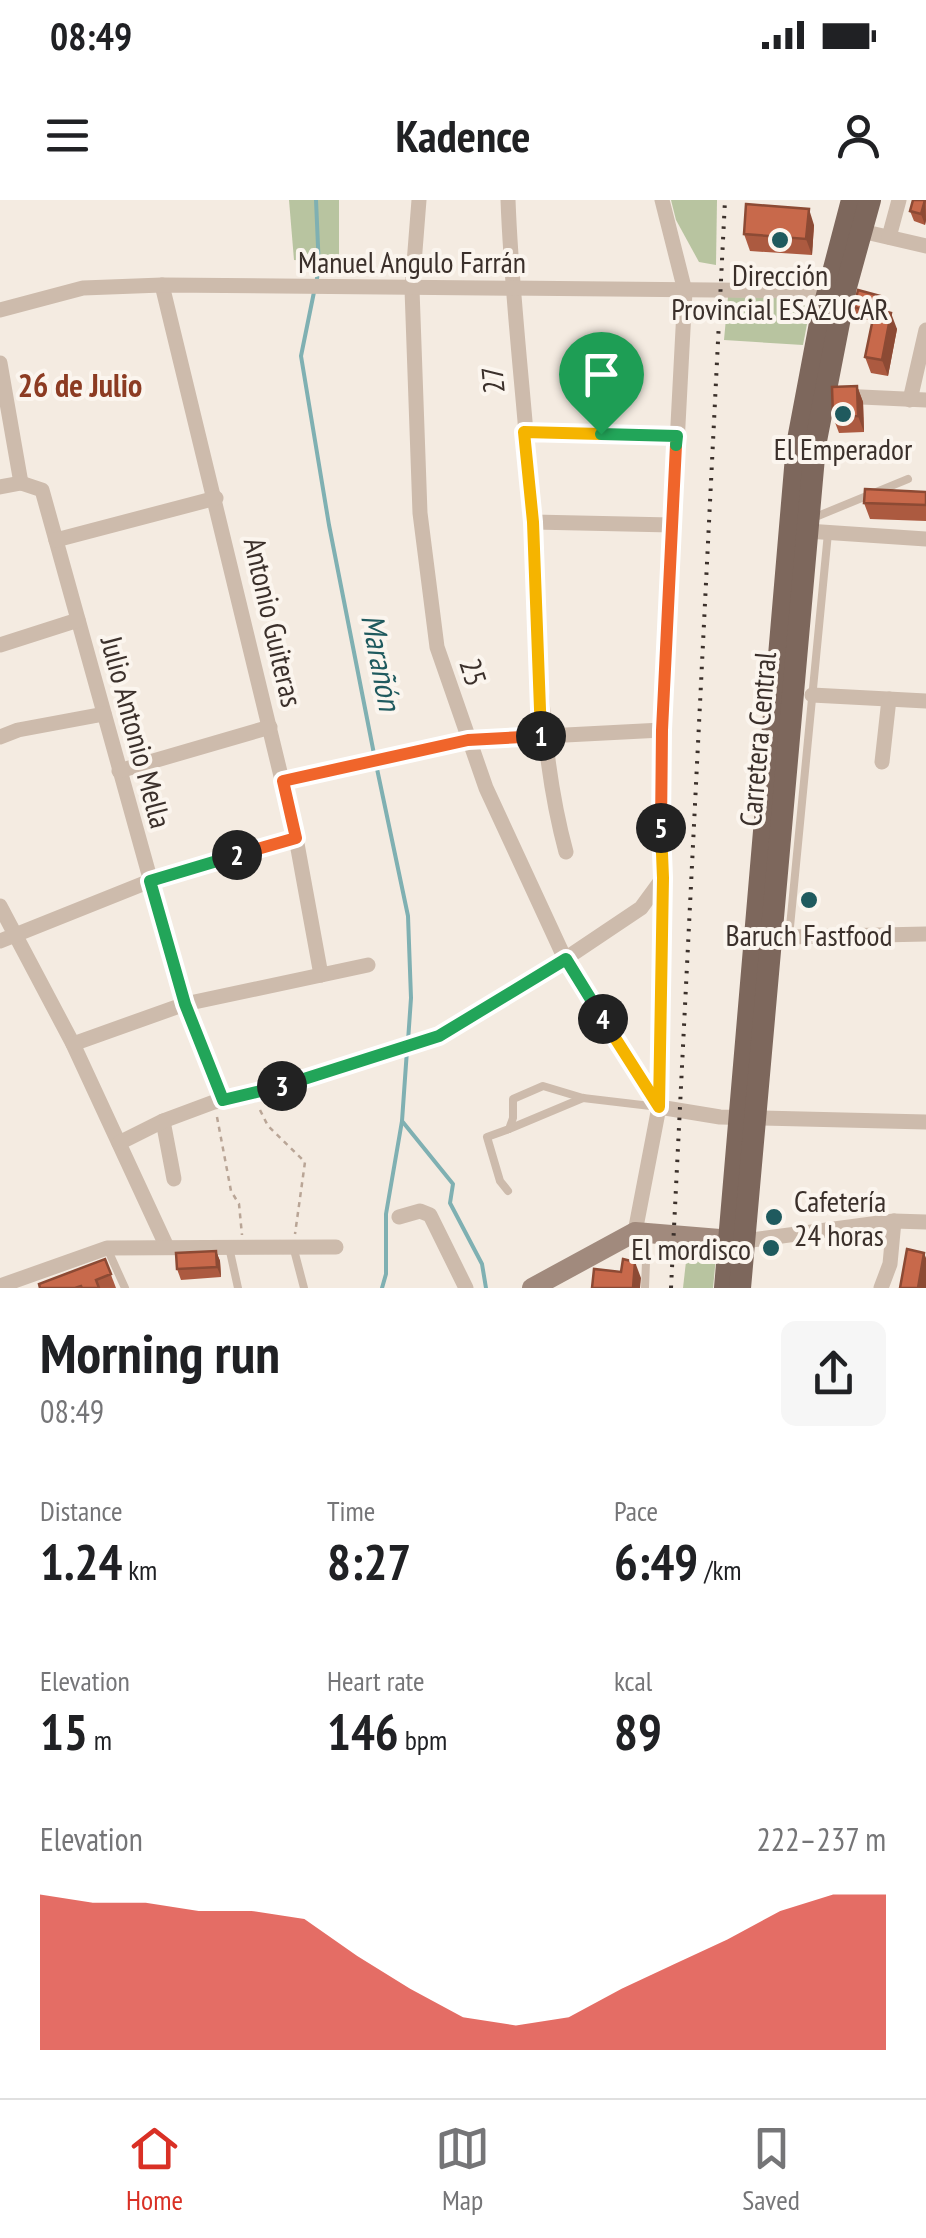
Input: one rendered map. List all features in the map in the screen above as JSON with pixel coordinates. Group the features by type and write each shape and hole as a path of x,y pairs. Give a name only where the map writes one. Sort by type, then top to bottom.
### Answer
{"main road":[{"name":"Carretera Central","path":"725,1288 736,1241 815,528 823,395 852,229 852,200"},
{"name":"Carretera Central","path":"748,1118 797,445 827,291 852,229 870,200"},
{"name":"Carretera Central","path":"736,1241 740,1288"}],"street":[{"name":"25","path":"419,200 412,289 420,513 437,647 468,740 566,959 659,1107"},
{"name":"27","path":"508,200 511,289 533,522 543,736 551,797 566,852"},
{"path":"641,1231 659,1107 662,730 685,291 662,200"},
{"path":"888,238 898,200"},
{"path":"852,229 926,246"},
{"name":"Manuel Angulo Farrán","path":"0,310 83,288 162,285 827,291"},
{"name":"Antonio Guiteras","path":"162,285 283,781 321,975"},
{"path":"823,395 918,400 926,330"},
{"path":"0,364 21,483 0,487"},
{"path":"524,432 677,436"},
{"name":"Julio Antonio Mella","path":"21,483 42,490 185,1004 218,1101"},
{"path":"56,540 216,498"},
{"path":"533,522 672,525"},
{"path":"815,528 926,539"},
{"path":"0,645 78,620"},
{"path":"812,696 926,700"},
{"path":"882,762 888,699"},
{"path":"0,738 18,730 104,714"},
{"path":"119,772 270,727"},
{"path":"283,781 468,740 662,730"},
{"path":"8,937 150,881 296,838"},
{"path":"119,1144 163,1121 218,1101 253,1095 439,1036 566,959 640,908 663,878"},
{"path":"0,906 8,937 73,1044 166,1245"},
{"path":"789,937 926,934"},
{"path":"73,1044 185,1004 368,965"},
{"path":"659,1107 748,1118 926,1122"},
{"path":"163,1121 174,1179"},
{"path":"399,1217 420,1212 430,1215 466,1288"},
{"path":"532,1288 641,1231 736,1241 894,1221 926,1222"},
{"path":"881,1288 892,1250 894,1221"},
{"path":"0,1286 107,1248 336,1246"}],"lane":[{"path":"789,937 812,696 815,528 908,479"},
{"path":"509,1130 514,1118 513,1098 543,1086 583,1098 659,1107"},
{"path":"508,1191 500,1182 487,1137 583,1098"},
{"path":"641,1231 645,1288"},
{"path":"293,1246 304,1288"},
{"path":"236,1247 238,1288"},
{"path":"107,1248 125,1288"}],"path":[{"path":"253,1095 268,1126 305,1162 293,1246"},
{"path":"218,1101 231,1192 239,1204 236,1247"}],"green space":[{"path":"289,200 339,200 339,263 294,260"},
{"path":"671,200 717,200 716,265 699,262 676,220"},
{"path":"728,297 812,298 803,345 724,340"},
{"path":"688,1244 717,1247 713,1288 683,1288"}],"building":[{"path":"913,200 925,200 921,214 910,211"},
{"path":"746,204 809,209 806,239 744,234"},
{"path":"858,290 880,296 877,310 854,307"},
{"path":"875,309 891,313 882,360 865,357"},
{"path":"857,386 858,416 833,417 832,387"},
{"path":"865,489 926,492 926,505 864,503"},
{"path":"907,1249 924,1253 918,1288 900,1288"},
{"path":"216,1251 217,1267 177,1269 176,1253"},
{"path":"105,1259 111,1274 96,1280 99,1288 40,1288 39,1284"},
{"path":"623,1259 635,1262 633,1288 592,1288 594,1269 621,1272"}],"waterway":[{"name":"Marañón","path":"316,200 316,283"},
{"name":"Marañón","path":"314,292 301,356 374,754"},
{"name":"Marañón","path":"376,764 408,916 408,1041"},
{"name":"Marañón","path":"407,1050 402,1121 453,1184 450,1203 482,1264 486,1288"},
{"path":"382,1288 386,1274 386,1214 402,1121"}],"railway":[{"path":"671,1288 725,200"}],"place":[{"name":"Dirección Provincial ESAZUCAR","path":"780,240"},
{"name":"El Emperador","path":"843,414"},
{"name":"Baruch Fastfood","path":"809,900"},
{"name":"Cafetería 24 horas","path":"774,1217"},
{"name":"El mordisco","path":"771,1248"}],"district":[{"name":"26 de Julio","path":"80,385"}],"route":[{"path":"524,432 601,434 677,436 662,730 659,1107 566,959 439,1036 253,1095 223,1100 185,1004 150,881 296,838 283,781 468,740 543,736 533,522 524,432"}]}
